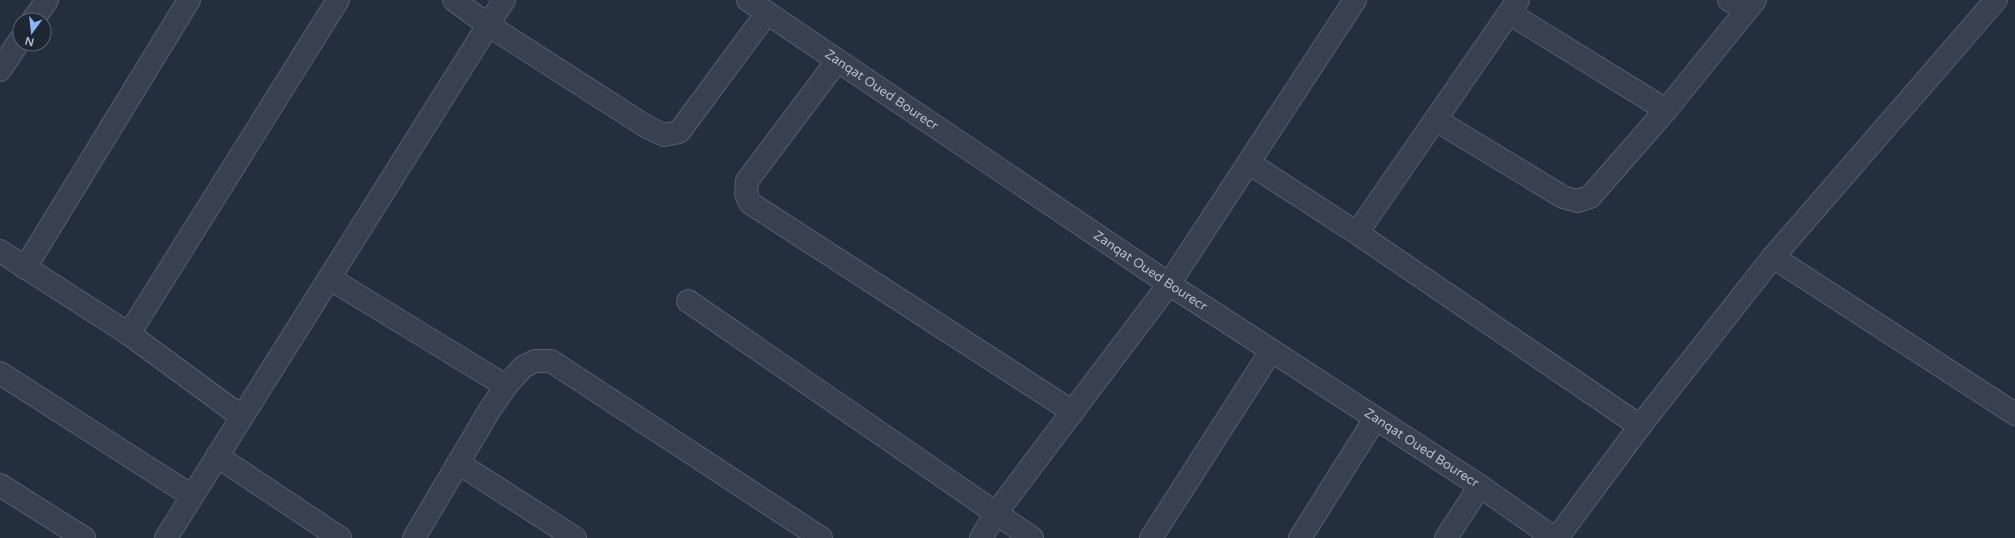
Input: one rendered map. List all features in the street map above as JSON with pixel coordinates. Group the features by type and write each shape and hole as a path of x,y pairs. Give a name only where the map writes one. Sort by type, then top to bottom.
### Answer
{"street":[{"path":"39,12 47,0"},
{"path":"25,268 189,0"},
{"path":"129,334 338,0"},
{"path":"454,0 488,25 647,127 664,135 679,132 767,13"},
{"path":"166,538 504,0"},
{"name":"Zanqat Oued Bourecr","path":"748,0 1169,284 1480,486 1556,538"},
{"path":"981,538 996,513 1169,284 1355,0"},
{"path":"1556,538 1640,426 1773,257 1996,0"},
{"path":"1436,120 1563,197 1577,201 1590,197 1666,110 1744,4"},
{"path":"1357,233 1514,7 1666,110"},
{"path":"0,70 12,52"},
{"path":"837,61 747,181 746,194 750,203 1073,412"},
{"path":"1248,163 1357,233 1640,426"},
{"path":"0,252 129,334 242,417"},
{"path":"1773,257 2015,414"},
{"path":"329,278 506,386"},
{"path":"688,301 1032,538"},
{"path":"1151,538 1271,351"},
{"path":"414,538 506,386 523,367 535,361 551,361 821,538"},
{"path":"0,373 192,496"},
{"path":"1300,538 1375,419"},
{"path":"217,456 340,538"},
{"path":"458,464 574,538"},
{"path":"0,485 84,538"},
{"path":"1446,538 1480,486"}]}
